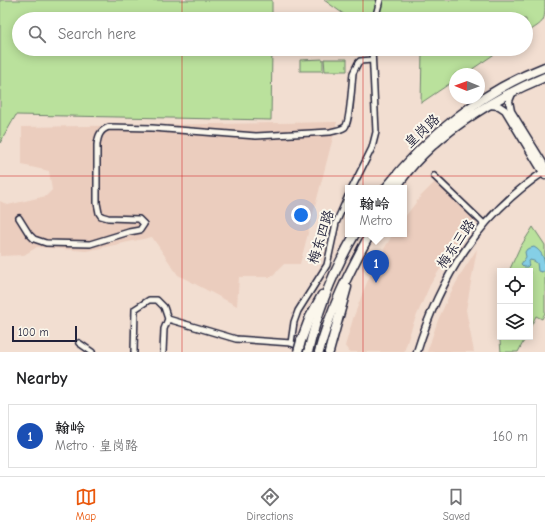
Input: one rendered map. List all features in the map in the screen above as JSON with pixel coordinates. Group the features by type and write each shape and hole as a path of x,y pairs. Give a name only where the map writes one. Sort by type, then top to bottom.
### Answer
{"highway":[{"name":"皇岗路","path":"389,185 410,160 448,124 491,94 511,83 545,68"},
{"name":"皇岗路","path":"398,185 410,170 433,146 452,130 488,105 513,91 545,77"},
{"path":"299,347 310,317 353,237"},
{"path":"319,352 331,313 352,267 368,237"},
{"path":"330,352 352,267"},
{"path":"308,352 331,278"}],"street":[{"path":"377,12 380,0"},
{"path":"354,185 372,148 376,132 372,56"},
{"path":"19,218 34,239 46,243 90,244 140,230 144,224 139,219 108,218 101,216 98,213 97,145 98,136 104,128 152,128 256,136 330,132 340,130 344,127 348,120 355,67 360,61 372,60"},
{"path":"513,91 509,101 511,111 544,172"},
{"path":"488,105 499,106 505,110 544,172"},
{"name":"梅东三路","path":"417,352 427,323 442,288 460,258 484,224 515,193 544,172"},
{"path":"434,176 484,224"},
{"name":"梅东四路","path":"291,343 293,328 298,311 327,265 336,223 345,203"},
{"path":"327,265 338,264"},
{"path":"134,352 135,309 149,300 157,300 164,307 168,319 164,329 163,352"},
{"path":"168,319 236,340 291,343 299,347"},
{"path":"78,343 92,352"}],"shaded area":[{"path":"337,122 300,264 284,264 271,277 239,277 237,306 178,275 152,237 86,251 37,247 24,255 0,256 0,201 8,205 46,196 52,190 49,171 22,165 22,127"},
{"path":"438,179 479,218 452,250 430,285 413,324 404,352 349,352 345,346 353,319 374,266 391,237 407,237 407,214 421,196"},
{"path":"477,249 466,310 474,352 427,352 438,320 449,296"}],"green space":[{"path":"0,0 272,0 272,12 12,12 12,56 272,56 271,120 16,115 0,143"},
{"path":"324,0 545,0 545,13 543,21 533,29 533,12 341,12"},
{"path":"422,56 492,56 474,68 449,68 449,84 421,103"},
{"path":"323,59 323,71 300,71 300,60"},
{"path":"324,59 347,59 347,71 325,71"},
{"path":"533,227 545,245 545,313 542,319 536,316 533,322 533,268 510,268 519,249"},
{"path":"500,340 524,340 518,352 501,352"}],"water":[{"path":"534,247 540,251 545,263 545,270 542,272 538,271 537,263 534,261 530,260 527,267 524,267 521,264 526,257 525,252 527,249"}],"place":[{"name":"翰岭","path":"376,283"}]}
